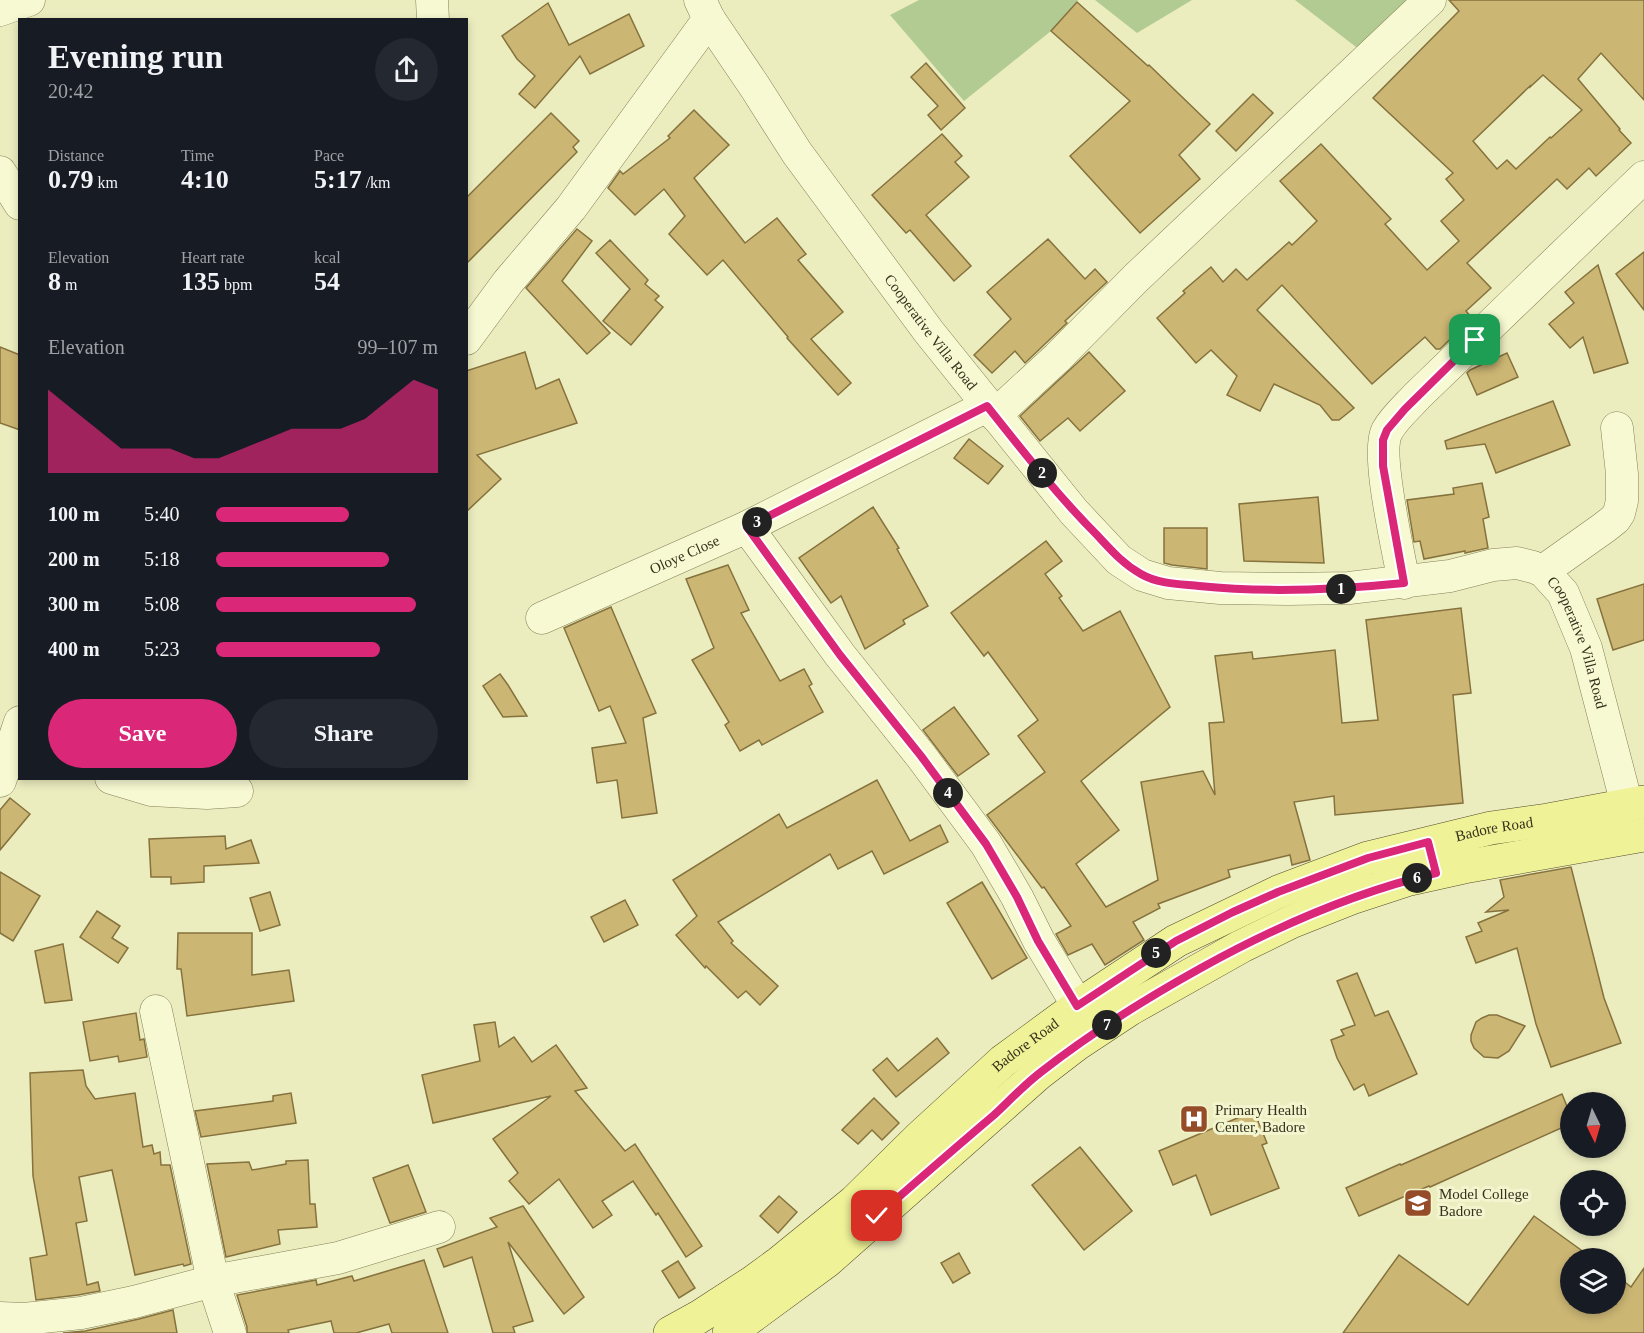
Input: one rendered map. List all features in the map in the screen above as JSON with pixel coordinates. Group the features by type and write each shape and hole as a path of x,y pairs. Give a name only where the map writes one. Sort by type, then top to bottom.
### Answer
{"main road":[{"name":"Badore Road","path":"729,1333 827,1261 1038,1074 1077,1044 1130,1009 1242,946 1291,922 1354,897 1406,880 1432,858 1491,828 1548,820 1635,803"},
{"name":"Badore Road","path":"670,1333 753,1282 854,1202 920,1137 1003,1061 1077,1006 1176,941 1278,892 1368,858 1524,855 1644,835"}],"street":[{"path":"0,10 29,0"},
{"path":"432,0 433,18"},
{"name":"Oloye Close","path":"542,618 747,527 991,410 1057,358 1136,278 1430,0"},
{"path":"468,336 508,282 571,208 704,10"},
{"name":"Cooperative Villa Road","path":"704,10 796,153 929,332 1074,512 1119,560 1142,575 1168,583 1220,588 1288,590 1404,583 1450,576 1494,565 1517,563 1544,571 1563,593 1586,648 1635,803"},
{"path":"0,172 18,201"},
{"path":"1404,583 1383,466 1383,440 1387,430 1418,396 1644,177"},
{"path":"1544,571 1605,527 1619,513 1622,501 1622,474 1617,428"},
{"path":"747,527 828,639 921,756 986,844 1017,897 1038,941 1077,1006"},
{"path":"0,781 17,740"},
{"path":"118,780 151,790 186,793 237,790"},
{"path":"156,1011 213,1281 230,1333"},
{"path":"0,1318 24,1319 81,1313 213,1281 338,1258 439,1227"}],"green space":[{"path":"919,0 1078,0 1051,31 964,101 890,15"},
{"path":"1095,0 1192,0 1137,33"},
{"path":"1295,0 1428,0 1369,57"}],"building":[{"path":"1449,0 1644,0 1644,100 1601,53 1578,79 1631,143 1596,176 1589,168 1567,189 1557,179 1467,263 1491,288 1466,311 1472,318 1440,349 1436,349 1425,337 1372,384 1282,285 1257,310 1354,408 1339,420 1332,420 1320,405 1274,384 1260,411 1227,395 1237,376 1211,350 1196,363 1157,318 1211,267 1223,282 1236,269 1247,280 1289,242 1292,245 1317,221 1280,181 1321,144 1391,219 1385,224 1427,270 1459,241 1441,221 1464,200 1446,179 1453,173 1373,98 1459,11","holes":["1543,75 1582,110 1516,169 1507,160 1497,169 1473,141"]},
{"path":"1077,2 1149,65 1210,124 1179,155 1200,179 1140,233 1070,156 1130,101 1051,31"},
{"path":"548,3 569,45 629,14 644,46 590,74 580,56 535,108 519,94 535,76 517,59 502,36"},
{"path":"926,63 965,108 941,130 928,115 938,106 911,77"},
{"path":"1253,94 1273,113 1236,151 1216,131"},
{"path":"694,110 729,145 694,178 745,243 777,218 806,254 798,260 843,312 811,339 851,383 838,395 787,338 723,260 707,275 669,234 685,216 664,189 635,215 608,188 620,171 623,174 670,138 668,136"},
{"path":"551,113 579,141 573,147 577,152 468,262 468,196"},
{"path":"942,134 962,156 955,162 969,177 926,215 971,266 954,281 910,230 906,233 872,195"},
{"path":"577,229 592,241 562,281 610,333 587,354 526,288"},
{"path":"1048,239 1085,279 1095,269 1107,282 1025,363 1015,351 992,373 974,355 1011,319 987,292"},
{"path":"610,240 648,280 645,284 659,296 655,300 663,307 631,345 603,321 630,289 596,253"},
{"path":"1644,252 1644,310 1616,274"},
{"path":"1598,265 1628,363 1594,373 1583,337 1570,348 1549,324 1574,303 1565,292"},
{"path":"0,347 18,354 18,429 0,423"},
{"path":"525,352 536,389 559,379 577,423 477,455 501,479 468,510 468,370"},
{"path":"1089,352 1125,391 1080,431 1068,418 1040,441 1020,416"},
{"path":"1507,353 1518,377 1477,395 1467,373"},
{"path":"1553,401 1570,445 1496,473 1485,444 1447,449 1445,441"},
{"path":"969,439 1003,466 988,484 954,458"},
{"path":"1482,483 1489,517 1483,519 1488,548 1424,559 1420,541 1414,542 1407,500 1454,494 1453,488"},
{"path":"1318,497 1324,563 1244,561 1239,504"},
{"path":"873,507 899,548 897,549 928,606 903,620 905,624 865,649 841,596 831,603 799,558"},
{"path":"1164,528 1207,528 1207,569 1164,563"},
{"path":"1046,541 1062,561 1045,574 1062,596 1059,598 1083,631 1120,611 1170,707 1081,781 1119,830 1076,864 1106,907 1158,880 1141,782 1203,771 1215,795 1209,723 1224,722 1215,656 1252,652 1253,659 1335,650 1342,723 1378,720 1366,620 1461,608 1471,693 1453,695 1463,803 1335,815 1334,796 1294,802 1310,860 1292,865 1290,855 1228,870 1230,877 1158,904 1160,908 1133,922 1144,940 1105,965 1092,944 1068,955 1056,934 1071,926 1044,887 1042,888 987,815 1045,772 1018,736 1038,720 988,652 984,656 951,613"},
{"path":"728,565 749,610 741,613 780,681 804,669 812,684 809,686 823,712 762,745 759,740 740,751 725,725 729,722 692,660 714,648 686,579"},
{"path":"1644,584 1644,640 1613,650 1597,599"},
{"path":"611,607 656,713 643,718 657,813 622,818 617,780 597,783 592,748 626,743 610,706 599,711 564,628"},
{"path":"500,674 527,716 503,717 483,686"},
{"path":"954,707 989,754 958,776 923,730"},
{"path":"877,780 910,841 940,825 948,842 884,874 872,851 838,869 830,854 718,922 733,941 731,943 778,986 760,1005 746,991 738,998 706,966 705,968 676,935 697,916 673,880 779,814 787,828"},
{"path":"10,798 30,814 0,850 0,810"},
{"path":"225,836 226,849 251,840 259,863 204,866 204,882 171,884 171,877 151,877 149,839"},
{"path":"1571,867 1604,998 1621,1043 1551,1067 1536,1024 1517,948 1476,963 1466,937 1482,931 1478,923 1509,910 1486,912 1504,897 1500,880"},
{"path":"0,872 40,896 13,941 0,933"},
{"path":"982,882 1027,958 992,979 947,903"},
{"path":"270,892 280,925 260,931 250,898"},
{"path":"625,900 638,925 604,942 591,917"},
{"path":"97,911 120,926 112,938 128,948 118,963 80,937"},
{"path":"178,933 252,933 252,975 289,970 294,1001 187,1016 181,969 177,969"},
{"path":"63,944 72,1000 45,1003 35,951"},
{"path":"1357,973 1375,1016 1388,1011 1417,1074 1369,1096 1364,1084 1354,1090 1337,1058 1331,1040 1344,1035 1341,1030 1355,1025 1337,981"},
{"path":"136,1013 140,1040 144,1039 147,1057 119,1062 118,1056 90,1061 83,1022"},
{"path":"1489,1015 1497,1015 1525,1026 1509,1051 1498,1058 1484,1057 1474,1048 1471,1041 1476,1022"},
{"path":"495,1022 499,1047 514,1037 532,1062 556,1045 587,1088 575,1091 625,1151 635,1144 702,1246 686,1257 658,1213 656,1215 633,1181 602,1201 612,1215 593,1228 559,1179 529,1204 509,1181 518,1173 493,1139 551,1096 433,1123 422,1075 480,1061 474,1025"},
{"path":"937,1038 949,1053 896,1097 873,1070 887,1058 898,1071"},
{"path":"83,1070 86,1086 95,1099 135,1093 143,1147 152,1145 154,1154 160,1152 161,1165 170,1165 191,1264 135,1275 112,1170 79,1177 87,1221 76,1223 87,1285 98,1282 100,1291 36,1300 30,1258 47,1255 33,1176 30,1073"},
{"path":"291,1093 296,1123 201,1137 195,1111 273,1101 273,1096"},
{"path":"1560,1095 1560,1128 1359,1216 1346,1188"},
{"path":"874,1098 899,1123 882,1140 872,1130 858,1144 842,1130"},
{"path":"1254,1111 1267,1143 1262,1145 1279,1188 1211,1215 1196,1175 1173,1185 1159,1151"},
{"path":"1080,1147 1132,1211 1084,1250 1032,1185"},
{"path":"308,1160 310,1204 315,1204 317,1227 278,1230 280,1244 226,1257 207,1164 249,1162 252,1170 286,1164 286,1161"},
{"path":"408,1165 426,1212 390,1223 373,1178"},
{"path":"779,1196 797,1212 778,1233 760,1216"},
{"path":"523,1206 584,1297 564,1314 508,1242 533,1321 513,1327 515,1333 493,1333 472,1257 444,1267 437,1249 497,1227 490,1218"},
{"path":"1534,1216 1578,1248 1560,1248 1560,1314 1626,1314 1626,1283 1631,1287 1644,1268 1644,1333 1343,1333 1399,1255 1468,1305"},
{"path":"959,1253 970,1273 953,1283 941,1263"},
{"path":"424,1260 448,1333 392,1333 389,1324 356,1333 334,1333 331,1321 288,1330 289,1333 247,1333 237,1295 316,1280 317,1285 352,1276 354,1281"},
{"path":"678,1261 695,1288 679,1298 662,1271"},
{"path":"173,1310 177,1333 63,1333 85,1331"}],"place":[{"name":"Primary Health Center, Badore","path":"1194,1119"},
{"name":"Model College Badore","path":"1418,1203"}],"route":[{"path":"877,1216 1038,1074 1077,1044 1130,1009 1242,946 1291,922 1354,897 1436,873 1428,842 1368,858 1323,874 1233,912 1176,941 1077,1006 1038,941 1017,897 986,844 921,756 840,655 747,527 987,406 1074,512 1119,560 1142,575 1168,583 1220,588 1288,590 1404,583 1383,466 1383,440 1387,430 1405,409 1475,340"}]}
